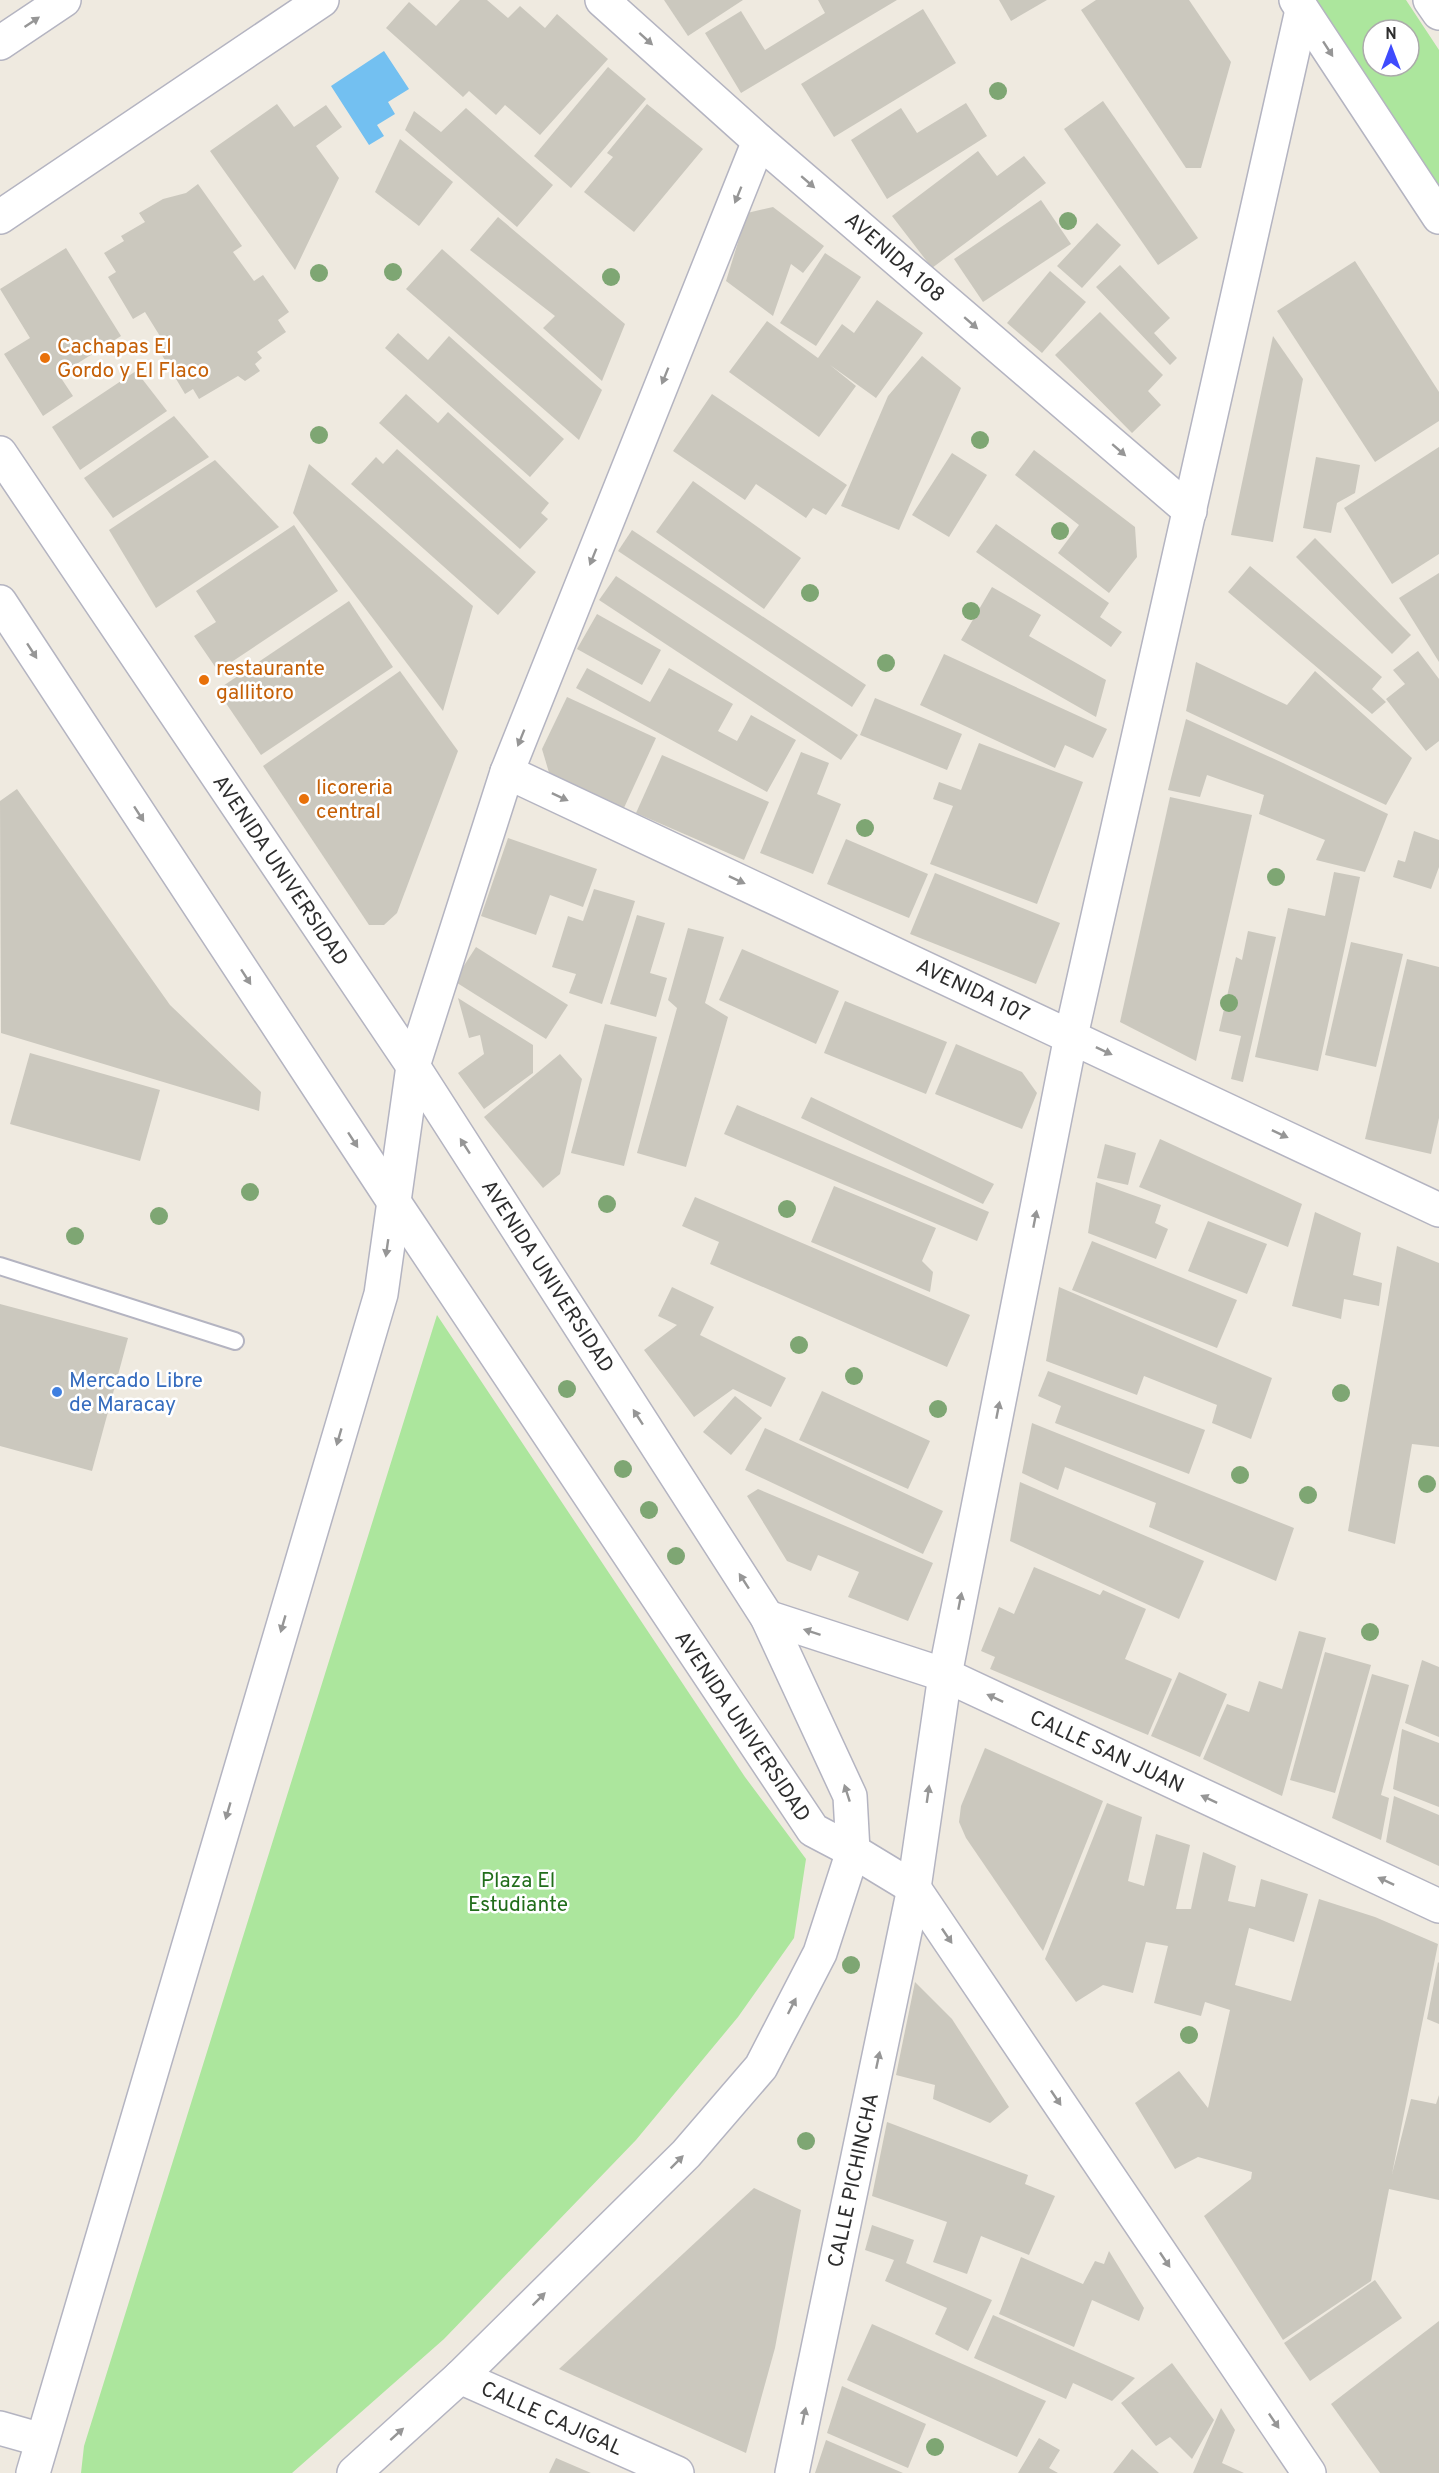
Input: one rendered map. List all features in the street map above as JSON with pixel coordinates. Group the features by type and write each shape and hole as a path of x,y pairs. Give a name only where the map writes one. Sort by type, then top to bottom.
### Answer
{"street":[{"path":"0,44 64,0"},
{"path":"0,217 322,0"},
{"name":"AVENIDA 108","path":"602,0 759,141 1190,511"},
{"path":"1430,0 1439,13"},
{"path":"1299,5 1439,217"},
{"name":"CALLE PICHINCHA","path":"792,2473 914,1888 945,1675 1071,1036 1190,511 1299,5"},
{"path":"33,2473 381,1294 413,1066 507,772 759,141"},
{"name":"AVENIDA UNIVERSIDAD","path":"0,453 413,1066 767,1617 850,1796 853,1851"},
{"name":"AVENIDA UNIVERSIDAD","path":"0,602 394,1202 813,1830 853,1851"},
{"name":"AVENIDA 107","path":"507,772 1439,1209"},
{"name":"CALLE SAN JUAN","path":"767,1617 945,1675 1439,1906"},
{"path":"354,2473 460,2377 686,2154 761,2067 820,1953 853,1851 914,1888 1309,2473"},
{"name":"CALLE CAJIGAL","path":"460,2377 677,2473"},
{"path":"0,2428 42,2440"}],"lane":[{"path":"0,1266 236,1341"}],"green space":[{"path":"1308,0 1406,0 1418,18 1361,18 1361,78 1421,78 1421,23 1439,50 1439,198"},
{"name":"Plaza El Estudiante","path":"437,1315 745,1777 806,1859 794,1938 738,2017 636,2140 444,2339 292,2473 81,2473 84,2446"}],"water":[{"path":"384,51 409,89 388,102 395,114 377,125 384,136 369,145 331,86"}],"building":[{"path":"460,0 487,0 508,18 520,6 545,28 557,14 608,59 540,135 505,105 496,115 469,91 463,97 386,28 409,2 436,26"},
{"path":"664,0 743,0 688,36"},
{"path":"818,0 897,0 741,93 705,33 741,11 765,50 825,13"},
{"path":"999,0 1047,0 1011,21"},
{"path":"1096,0 1189,0 1231,62 1201,168 1186,168 1081,10"},
{"path":"923,9 956,63 834,137 801,84"},
{"path":"608,67 646,99 571,188 534,156"},
{"path":"1103,101 1198,238 1158,265 1064,129"},
{"path":"966,103 987,136 887,199 851,140 901,108 917,133"},
{"path":"277,104 294,127 326,105 342,127 316,146 339,178 295,270 210,151"},
{"path":"647,104 703,149 634,232 584,192 613,157 607,153"},
{"path":"466,108 553,185 517,227 405,130 414,111 441,132"},
{"path":"400,139 453,182 419,226 375,192"},
{"path":"978,151 997,176 1024,156 1046,183 932,268 892,216"},
{"path":"198,184 242,246 233,252 254,281 263,275 289,312 278,320 286,332 257,352 262,358 255,364 260,371 245,381 238,376 199,399 193,389 185,394 156,345 163,341 145,312 133,319 108,277 116,272 104,253 124,241 121,236 145,222 139,213 163,199 186,193"},
{"path":"1041,200 1071,244 983,302 954,259"},
{"path":"773,207 824,246 803,273 791,264 773,316 726,281 747,213"},
{"path":"498,217 625,324 602,381 543,328 555,316 470,250"},
{"path":"1097,223 1121,245 1082,288 1057,266"},
{"path":"66,248 121,336 59,375 73,396 43,416 4,354 30,338 0,289"},
{"path":"442,249 602,390 579,440 406,289"},
{"path":"825,253 861,277 816,346 780,323"},
{"path":"1355,261 1439,392 1439,421 1375,462 1277,311"},
{"path":"1120,265 1170,318 1154,333 1177,358 1170,365 1096,287"},
{"path":"1050,271 1086,302 1042,353 1007,323"},
{"path":"877,300 923,333 876,398 830,365 856,386 819,437 729,372 767,321 818,358 842,324 854,333"},
{"path":"1100,312 1163,375 1148,391 1161,405 1132,433 1055,355"},
{"path":"398,333 428,360 449,336 564,439 530,477 385,348"},
{"path":"1273,336 1303,379 1273,542 1231,535"},
{"path":"922,356 961,388 899,530 841,506 888,396"},
{"path":"136,371 167,411 80,470 52,427"},
{"path":"406,394 438,423 448,412 549,503 541,513 548,519 520,549 379,423"},
{"path":"712,394 847,485 826,515 813,508 806,518 756,484 745,500 673,451"},
{"path":"174,416 209,457 113,518 84,478"},
{"path":"1439,447 1439,554 1392,584 1344,508"},
{"path":"397,449 536,572 498,615 351,484 376,457 383,464"},
{"path":"1034,450 1135,527 1137,557 1109,593 1058,553 1079,525 1015,475"},
{"path":"952,453 987,475 949,537 912,515"},
{"path":"1316,457 1360,465 1355,493 1337,503 1331,533 1303,528"},
{"path":"215,460 279,527 156,608 109,530"},
{"path":"309,464 473,606 443,711 293,513"},
{"path":"693,481 801,558 764,609 656,532"},
{"path":"996,524 1109,603 1100,617 1122,632 1111,647 976,552"},
{"path":"294,525 338,591 218,671 194,636 216,622 196,591"},
{"path":"632,530 866,685 852,707 618,551"},
{"path":"1315,538 1411,635 1392,654 1296,557"},
{"path":"1250,566 1382,677 1372,689 1386,702 1372,714 1228,592"},
{"path":"1439,573 1439,662 1399,598"},
{"path":"616,576 858,735 841,760 599,600"},
{"path":"992,587 1041,615 1029,636 1106,680 1096,717 961,640"},
{"path":"349,601 393,667 261,755 217,690"},
{"path":"597,614 661,650 642,685 577,649"},
{"path":"1418,651 1439,679 1439,741 1426,751 1386,699 1405,684 1393,670"},
{"path":"944,654 1107,729 1093,758 1065,745 1055,768 920,705"},
{"path":"1196,662 1287,705 1315,671 1412,758 1386,805 1186,711"},
{"path":"587,668 650,702 669,668 733,704 718,731 737,741 751,715 796,740 767,792 576,688"},
{"path":"400,671 458,751 397,913 384,925 369,925 263,766"},
{"path":"567,697 656,738 623,810 550,776 542,749"},
{"path":"875,698 962,734 947,770 860,735"},
{"path":"1186,719 1388,814 1365,872 1316,860 1325,840 1259,814 1264,795 1207,775 1200,797 1168,790"},
{"path":"979,743 1083,782 1037,904 930,864 953,806 933,799 939,782 961,790"},
{"path":"801,752 829,763 817,794 841,804 813,874 760,853"},
{"path":"662,755 769,802 744,860 636,813"},
{"path":"17,789 170,1005 261,1092 259,1111 1,1033 0,801"},
{"path":"1170,797 1252,815 1196,1061 1120,1022"},
{"path":"1414,831 1439,840 1439,867 1431,889 1393,877 1398,860 1405,862"},
{"path":"508,838 597,869 583,907 550,895 536,935 481,916"},
{"path":"846,839 928,874 909,918 827,884"},
{"path":"1334,872 1360,877 1318,1071 1255,1057 1288,908 1325,916"},
{"path":"935,873 1060,923 1036,984 910,934"},
{"path":"594,889 635,901 602,1004 569,993 576,974 552,967 568,916 583,921"},
{"path":"637,915 665,923 650,973 667,978 656,1017 610,1004"},
{"path":"688,928 724,937 705,1003 728,1017 686,1167 637,1153 677,1008 668,1000"},
{"path":"1248,931 1276,937 1243,1082 1231,1079 1241,1036 1219,1031 1236,957 1242,960"},
{"path":"1351,942 1403,954 1376,1067 1325,1055"},
{"path":"476,947 568,1005 546,1039 454,981"},
{"path":"742,949 839,991 816,1044 719,1000"},
{"path":"1407,959 1439,967 1439,1118 1431,1154 1365,1139"},
{"path":"458,998 533,1045 533,1073 484,1109 458,1073 484,1054 480,1035 469,1038"},
{"path":"845,1001 947,1042 926,1094 824,1053"},
{"path":"605,1024 657,1037 624,1166 571,1153"},
{"path":"956,1044 1022,1072 1037,1093 1022,1129 935,1094"},
{"path":"30,1053 160,1090 140,1161 10,1124"},
{"path":"560,1054 582,1079 560,1174 543,1188 484,1117"},
{"path":"811,1097 994,1184 983,1204 801,1118"},
{"path":"737,1105 989,1212 977,1241 724,1134"},
{"path":"1160,1139 1302,1204 1288,1247 1139,1187"},
{"path":"1105,1144 1136,1153 1128,1185 1097,1178"},
{"path":"1096,1182 1161,1205 1155,1223 1168,1229 1156,1259 1088,1233"},
{"path":"834,1186 936,1228 922,1261 933,1272 930,1292 811,1242"},
{"path":"695,1197 970,1315 947,1367 710,1264 719,1242 682,1226"},
{"path":"1315,1212 1361,1233 1353,1275 1382,1283 1379,1306 1344,1299 1341,1319 1292,1306"},
{"path":"1208,1221 1267,1244 1247,1294 1188,1271"},
{"path":"1092,1241 1237,1300 1217,1348 1072,1290"},
{"path":"1397,1246 1439,1263 1439,1447 1412,1444 1395,1544 1348,1531"},
{"path":"672,1287 714,1307 700,1335 786,1378 771,1407 733,1389 694,1417 644,1350 677,1325 658,1316"},
{"path":"1059,1287 1272,1378 1251,1439 1212,1423 1217,1405 1144,1376 1137,1395 1046,1361"},
{"name":"Mercado Libre de Maracay","path":"0,1304 128,1338 92,1471 0,1446"},
{"path":"1048,1371 1205,1430 1189,1474 1055,1423 1061,1406 1038,1396"},
{"path":"822,1391 930,1441 908,1489 799,1440"},
{"path":"735,1396 762,1418 731,1455 703,1432"},
{"path":"1032,1423 1294,1528 1276,1581 1149,1527 1156,1503 1065,1467 1058,1490 1022,1473"},
{"path":"765,1428 943,1511 923,1554 745,1470"},
{"path":"1020,1482 1204,1561 1179,1619 1010,1541"},
{"path":"758,1489 933,1563 908,1621 848,1597 859,1572 818,1555 811,1571 787,1561 747,1496"},
{"path":"1034,1567 1100,1595 1103,1590 1146,1609 1125,1659 1172,1679 1148,1735 990,1669 995,1657 981,1651 999,1607 1014,1614"},
{"path":"1299,1631 1326,1638 1282,1796 1203,1759 1227,1704 1249,1712 1259,1681 1282,1689"},
{"path":"1325,1652 1371,1665 1335,1793 1290,1780"},
{"path":"1422,1660 1439,1667 1439,1737 1405,1723"},
{"path":"1179,1672 1227,1694 1200,1757 1151,1736"},
{"path":"1372,1674 1409,1685 1381,1795 1389,1798 1381,1840 1332,1818"},
{"path":"1402,1729 1439,1743 1439,1807 1393,1789"},
{"path":"985,1748 1103,1801 1043,1951 966,1838 959,1822 961,1806"},
{"path":"1394,1796 1439,1815 1439,1866 1386,1842"},
{"path":"1107,1803 1142,1817 1128,1881 1144,1886 1156,1834 1190,1845 1176,1909 1191,1909 1203,1852 1236,1866 1228,1901 1255,1907 1261,1879 1308,1894 1294,1942 1249,1928 1235,1985 1291,2001 1319,1899 1375,1917 1438,1944 1392,2174 1411,2099 1436,2104 1439,2095 1439,2200 1389,2189 1371,2281 1283,2340 1204,2216 1251,2179 1252,2172 1198,2157 1175,2169 1135,2103 1179,2071 1208,2108 1230,2010 1205,2002 1201,2016 1154,2003 1168,1946 1146,1942 1133,1993 1103,1985 1076,2002 1045,1959"},
{"path":"1439,1963 1439,2024 1427,2019"},
{"path":"915,1982 952,2019 1009,2107 990,2123 933,2099 935,2085 896,2075"},
{"path":"887,2122 1028,2175 1025,2184 1055,2196 1029,2255 981,2236 967,2274 933,2262 947,2222 872,2196"},
{"path":"754,2188 801,2210 775,2348 746,2453 559,2369"},
{"path":"872,2225 914,2240 906,2263 992,2300 968,2351 935,2334 947,2308 885,2281 894,2260 865,2250"},
{"path":"1109,2251 1144,2308 1139,2321 1092,2300 1074,2347 999,2314 1021,2257 1083,2284 1095,2261 1104,2264"},
{"path":"1375,2280 1402,2318 1310,2381 1284,2343"},
{"path":"993,2315 1135,2378 1112,2401 1073,2383 1066,2399 974,2358"},
{"path":"1439,2321 1439,2473 1380,2473 1331,2404"},
{"path":"872,2324 1046,2401 1017,2457 847,2380"},
{"path":"1172,2363 1214,2420 1192,2459 1170,2437 1156,2446 1121,2403"},
{"path":"842,2386 926,2424 908,2468 827,2433"},
{"path":"1221,2408 1235,2430 1222,2463 1244,2473 1193,2473"},
{"path":"1039,2438 1060,2450 1049,2468 1058,2473 1018,2473"},
{"path":"826,2440 903,2473 815,2473"},
{"path":"1132,2449 1159,2473 1113,2473"},
{"path":"556,2458 591,2473 549,2473"}],"place":[{"name":"Cachapas El Gordo y El Flaco","path":"45,358"},
{"name":"restaurante gallitoro","path":"204,680"},
{"name":"licoreria central","path":"304,799"},
{"name":"Mercado Libre de Maracay","path":"57,1392"}]}
